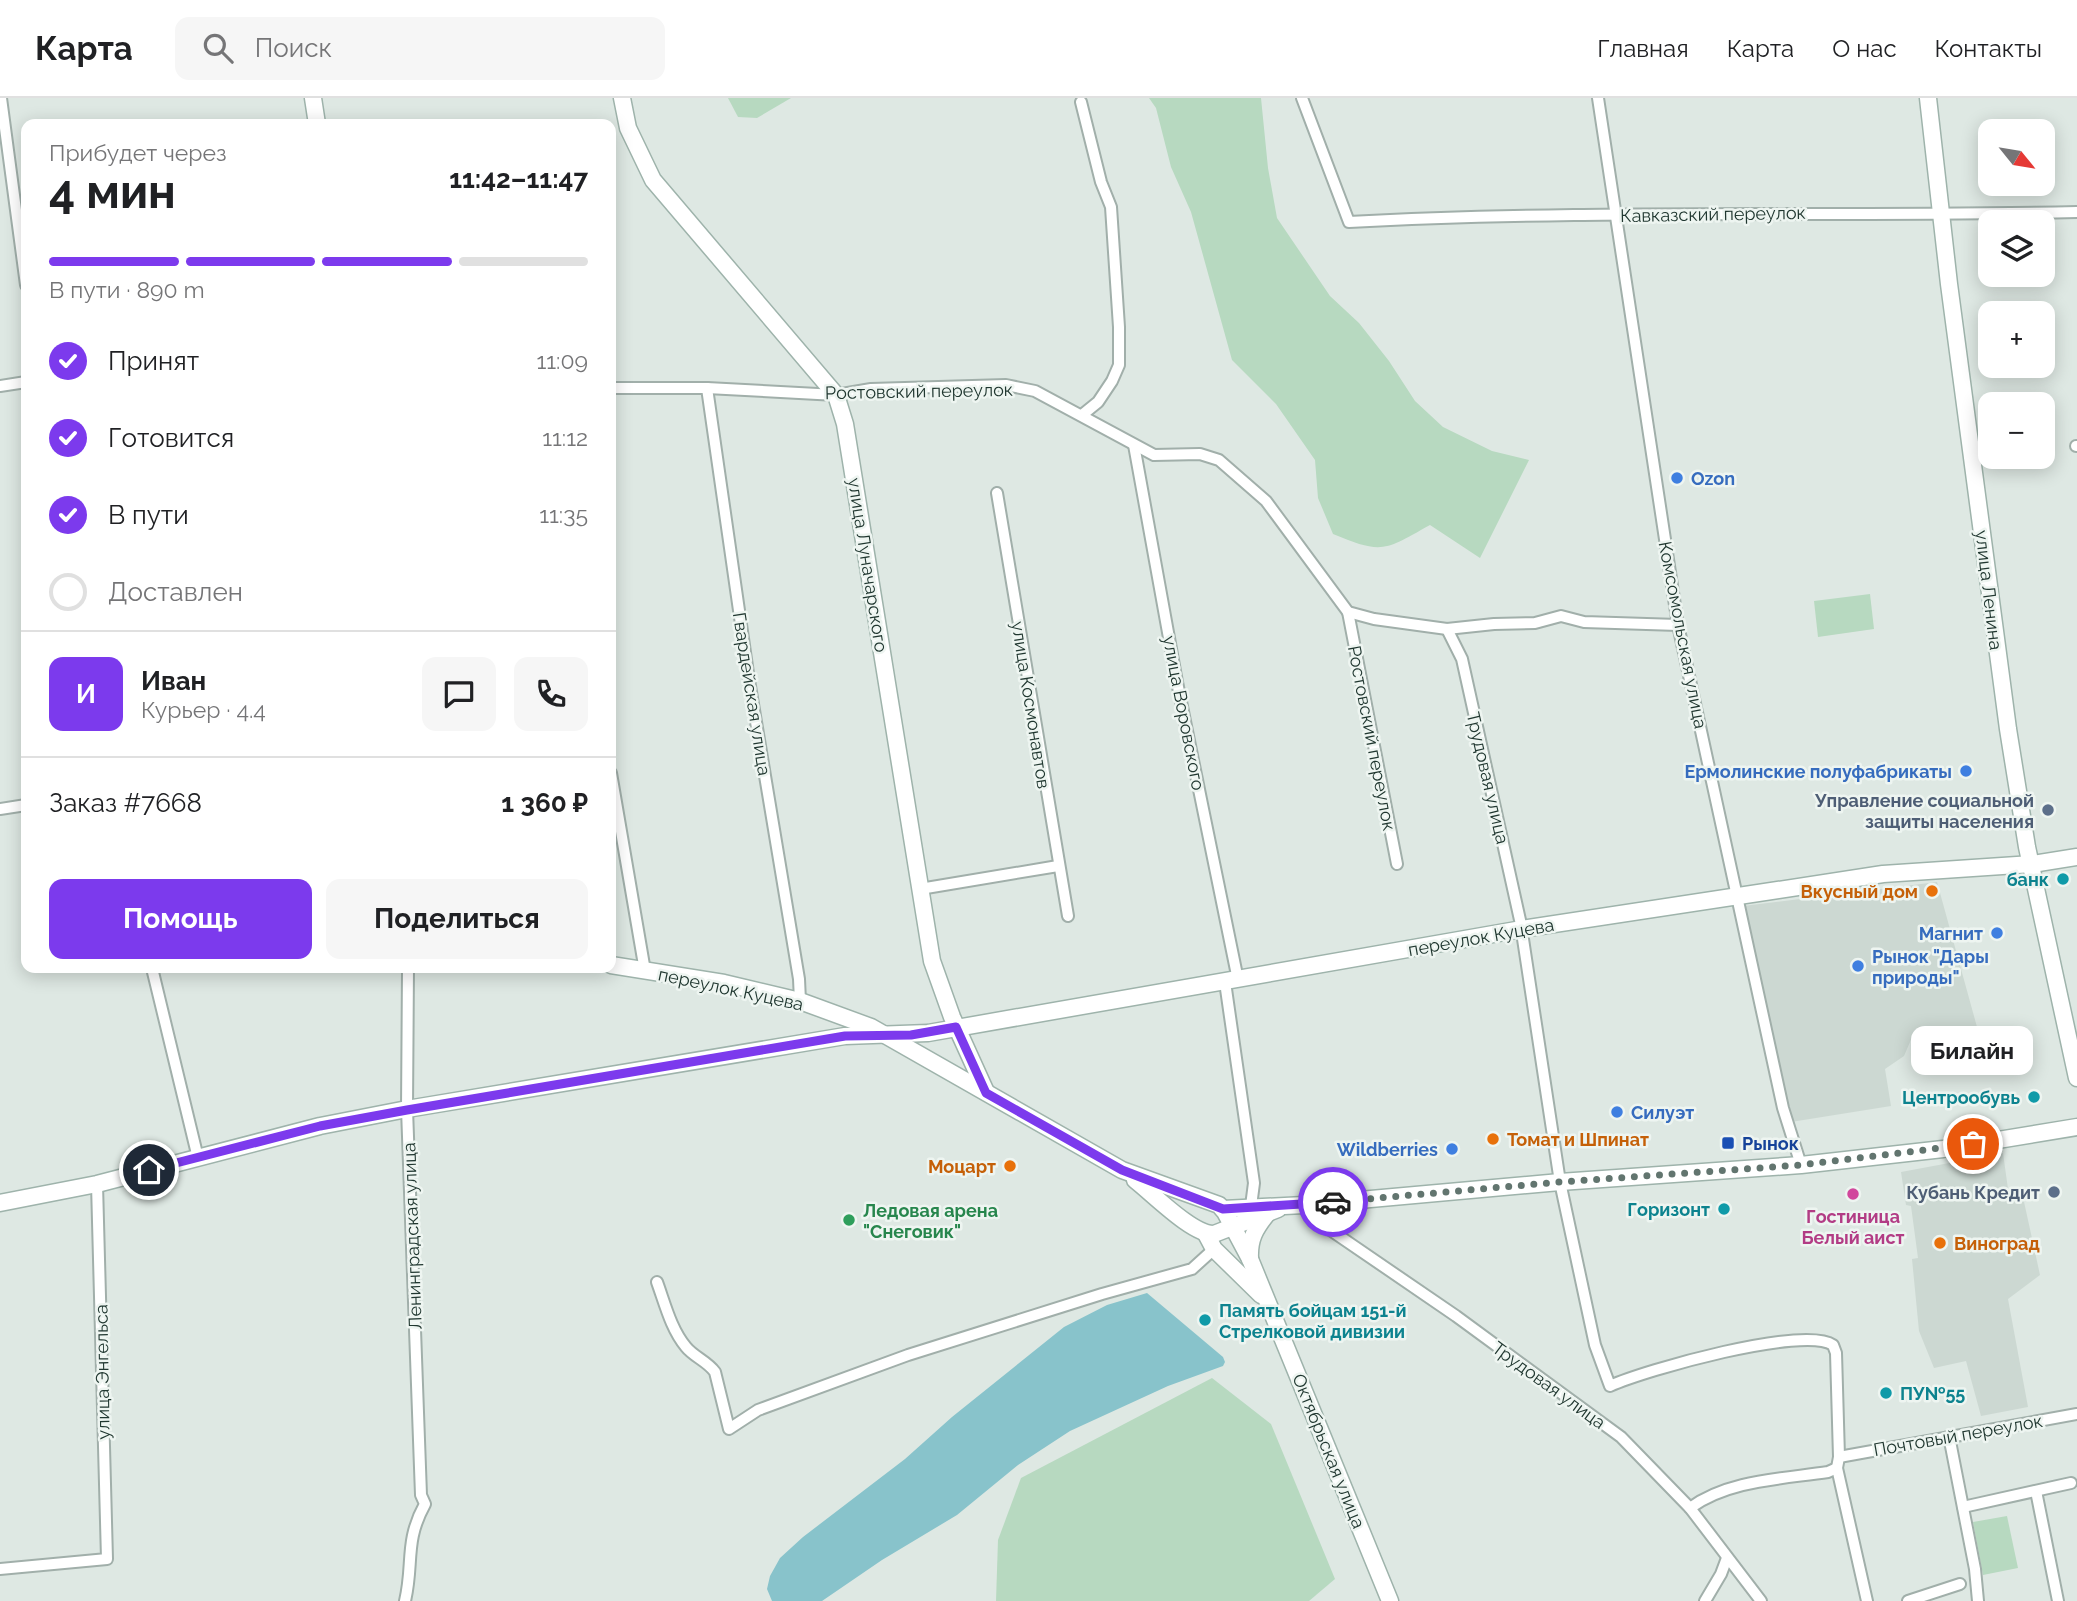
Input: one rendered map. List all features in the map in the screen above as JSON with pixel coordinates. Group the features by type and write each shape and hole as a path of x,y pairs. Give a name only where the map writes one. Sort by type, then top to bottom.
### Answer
{"street":[{"path":"1,98 21,248"},
{"path":"313,98 316,119"},
{"name":"улица Луначарского","path":"622,98 628,128 653,180 835,395 845,424 933,961 956,1027 986,1093"},
{"name":"Кавказский переулок","path":"1302,98 1349,222 1445,217 1762,212 1942,215 2077,212"},
{"name":"Комсомольская улица","path":"1598,98 1678,625 1783,1108 1801,1165"},
{"name":"улица Ленина","path":"1928,98 1998,661 2032,864 2077,1078"},
{"path":"1081,102 1101,182 1111,207 1119,327 1119,365 1112,382 1098,402 1082,415"},
{"path":"0,386 21,383"},
{"name":"Ростовский переулок","path":"616,388 707,388 835,395 871,389 1006,385 1035,391 1154,455 1200,454 1219,460 1266,501 1348,612 1397,864"},
{"name":"Гвардейская улица","path":"707,388 749,680 799,979 800,1000"},
{"name":"улица Воровского","path":"1134,445 1232,981 1254,1183 1251,1206"},
{"name":"улица Космонавтов","path":"996,493 1068,916"},
{"name":"Ростовский переулок","path":"1348,612 1374,619 1447,629 1535,623 1561,616 1584,622 1678,625"},
{"name":"Трудовая улица","path":"1447,629 1462,659 1523,934 1560,1182 1595,1345 1611,1386 1629,1377 1682,1362 1774,1343 1828,1341 1836,1353 1838,1462"},
{"path":"616,802 645,971"},
{"path":"0,809 21,806"},
{"name":"переулок Куцева","path":"0,1203 97,1184 320,1126 845,1036 920,1034 1883,874 2032,864 2077,857"},
{"path":"920,889 1058,866"},
{"name":"переулок Куцева","path":"616,966 724,983 800,1000 888,1035"},
{"path":"153,973 198,1158"},
{"name":"Ленинградская улица","path":"405,1601 410,1545 415,1522 425,1504 421,1495 407,1110 408,973"},
{"path":"888,1035 1217,1222 1267,1214 1283,1206"},
{"path":"1217,1222 1251,1206 1304,1205 1560,1182 1801,1165 1943,1149 2077,1127"},
{"path":"1122,1170 1217,1222"},
{"name":"улица Энгельса","path":"0,1569 107,1559 97,1184"},
{"name":"Трудовая улица","path":"1304,1205 1323,1225 1456,1316 1620,1437 1690,1508 1761,1601"},
{"path":"1250,1259 1249,1245 1252,1235 1267,1214"},
{"name":"Октябрьская улица","path":"1217,1222 1214,1249 1268,1302"},
{"name":"Октябрьская улица","path":"1217,1222 1250,1259 1390,1601"},
{"path":"657,1282 675,1330 687,1350 709,1364 715,1372 729,1429 758,1410 908,1355 1102,1294 1192,1269 1214,1249"},
{"name":"Почтовый переулок","path":"1690,1508 1700,1501 1741,1486 1828,1472 1838,1462 1949,1436 2077,1414"},
{"path":"1949,1436 1978,1601"},
{"path":"1838,1462 1867,1601"},
{"path":"1963,1507 2071,1483"},
{"path":"2036,1491 2058,1601"},
{"path":"1705,1601 1727,1558"},
{"path":"1913,1600 1933,1597 1960,1584"}],"shaded area":[{"name":"Рынок \"Дары природы\"","path":"1937,882 1977,1027 1957,1033 1953,1026 1913,1035 1904,1056 1885,1069 1891,1106 1791,1122 1743,906"},
{"path":"2003,1153 2008,1189 2021,1188 2040,1275 2008,1299 2028,1407 1981,1416 1966,1361 1934,1368 1919,1331 1912,1259 1918,1258 1911,1206 1906,1205 1901,1172"}],"green space":[{"path":"728,98 791,98 757,118 738,117"},
{"path":"1149,98 1261,98 1268,168 1277,218 1330,296 1359,323 1389,361 1415,401 1443,427 1492,451 1529,460 1480,558 1430,525 1403,540 1383,547 1363,545 1333,534 1318,498 1315,460 1276,404 1232,360 1191,212 1171,167 1156,108"},
{"path":"1870,594 1874,629 1818,637 1814,601"},
{"path":"1212,1378 1271,1424 1335,1579 1309,1601 996,1601 998,1540 1021,1478"},
{"path":"2007,1516 2018,1568 1983,1575 1973,1522"}],"water":[{"path":"1147,1293 1223,1357 1223,1366 1168,1386 1070,1431 1018,1465 957,1515 882,1560 822,1601 772,1601 767,1589 770,1576 780,1558 803,1537 905,1459 952,1417 1064,1327 1107,1305"}],"way so far":[{"path":"1333,1202 1801,1165 1973,1144"}],"place":[{"name":"Ozon","path":"1677,478"},
{"name":"Ермолинские полуфабрикаты","path":"1966,771"},
{"name":"Управление социальной защиты населения","path":"2048,810"},
{"name":"банк","path":"2063,879"},
{"name":"Вкусный дом","path":"1932,891"},
{"name":"Магнит","path":"1997,933"},
{"name":"Рынок \"Дары природы\"","path":"1858,966"},
{"name":"Центрообувь","path":"2034,1097"},
{"name":"Силуэт","path":"1617,1112"},
{"name":"Томат и Шпинат","path":"1493,1139"},
{"name":"Рынок","path":"1728,1143"},
{"name":"Билайн","path":"1973,1144"},
{"name":"Wildberries","path":"1452,1149"},
{"name":"Моцарт","path":"1010,1166"},
{"name":"Кубань Кредит","path":"2054,1192"},
{"name":"Гостиница Белый аист","path":"1853,1194"},
{"name":"Горизонт","path":"1724,1209"},
{"name":"Ледовая арена \"Снеговик\"","path":"849,1220"},
{"name":"Виноград","path":"1940,1243"},
{"name":"Память бойцам 151-й Стрелковой дивизии","path":"1205,1320"},
{"name":"ПУ№55","path":"1886,1393"}],"route":[{"path":"149,1170 320,1126 407,1110 845,1036 911,1035 956,1027 986,1093 1122,1170 1214,1203 1223,1209 1333,1202"}]}
